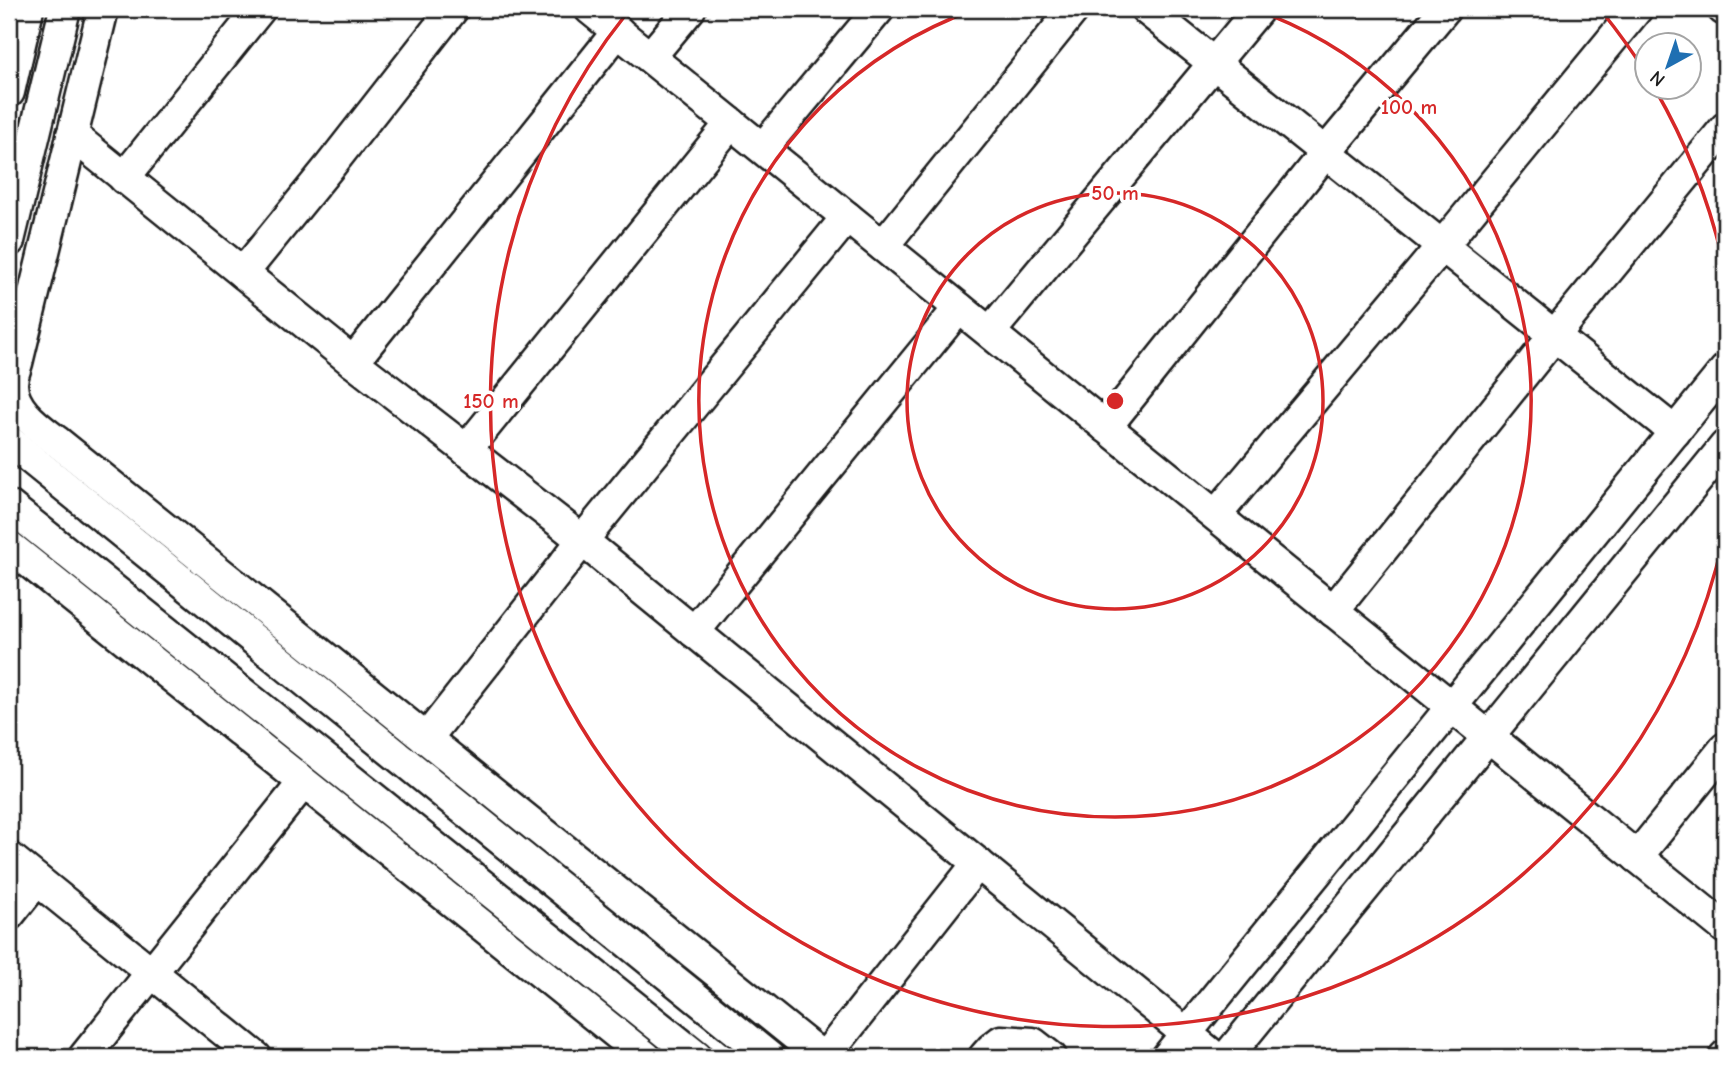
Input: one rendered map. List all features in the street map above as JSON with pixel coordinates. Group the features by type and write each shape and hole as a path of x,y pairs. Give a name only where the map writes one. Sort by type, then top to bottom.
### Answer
{"street":[{"path":"28,9 11,73 47,86"},
{"path":"9,241 65,9"},
{"path":"103,9 12,382 13,399 29,419 823,1057 978,863"},
{"path":"124,178 260,9"},
{"path":"243,273 453,9"},
{"path":"590,9 1725,928"},
{"path":"650,57 690,9"},
{"path":"763,149 879,9"},
{"path":"883,246 1074,9"},
{"path":"1146,9 1675,432"},
{"path":"990,332 1259,9"},
{"path":"1107,427 1325,153 1444,9"},
{"path":"1216,515 1637,9"},
{"path":"353,362 618,31"},
{"path":"467,450 731,123"},
{"path":"1333,611 1725,128"},
{"path":"72,135 353,362 582,541 1215,1057"},
{"path":"426,739 582,541 847,216"},
{"path":"694,632 959,308"},
{"path":"1167,1057 1725,370"},
{"path":"9,441 769,1057"},
{"path":"1227,1057 1725,446"},
{"path":"9,506 697,1057"},
{"path":"9,546 646,1057"},
{"path":"1637,857 1725,748"},
{"path":"84,1057 303,783"},
{"path":"9,857 256,1057"},
{"path":"9,915 37,880"},
{"path":"984,1057 1001,1041 1033,1043 1051,1057"}]}
